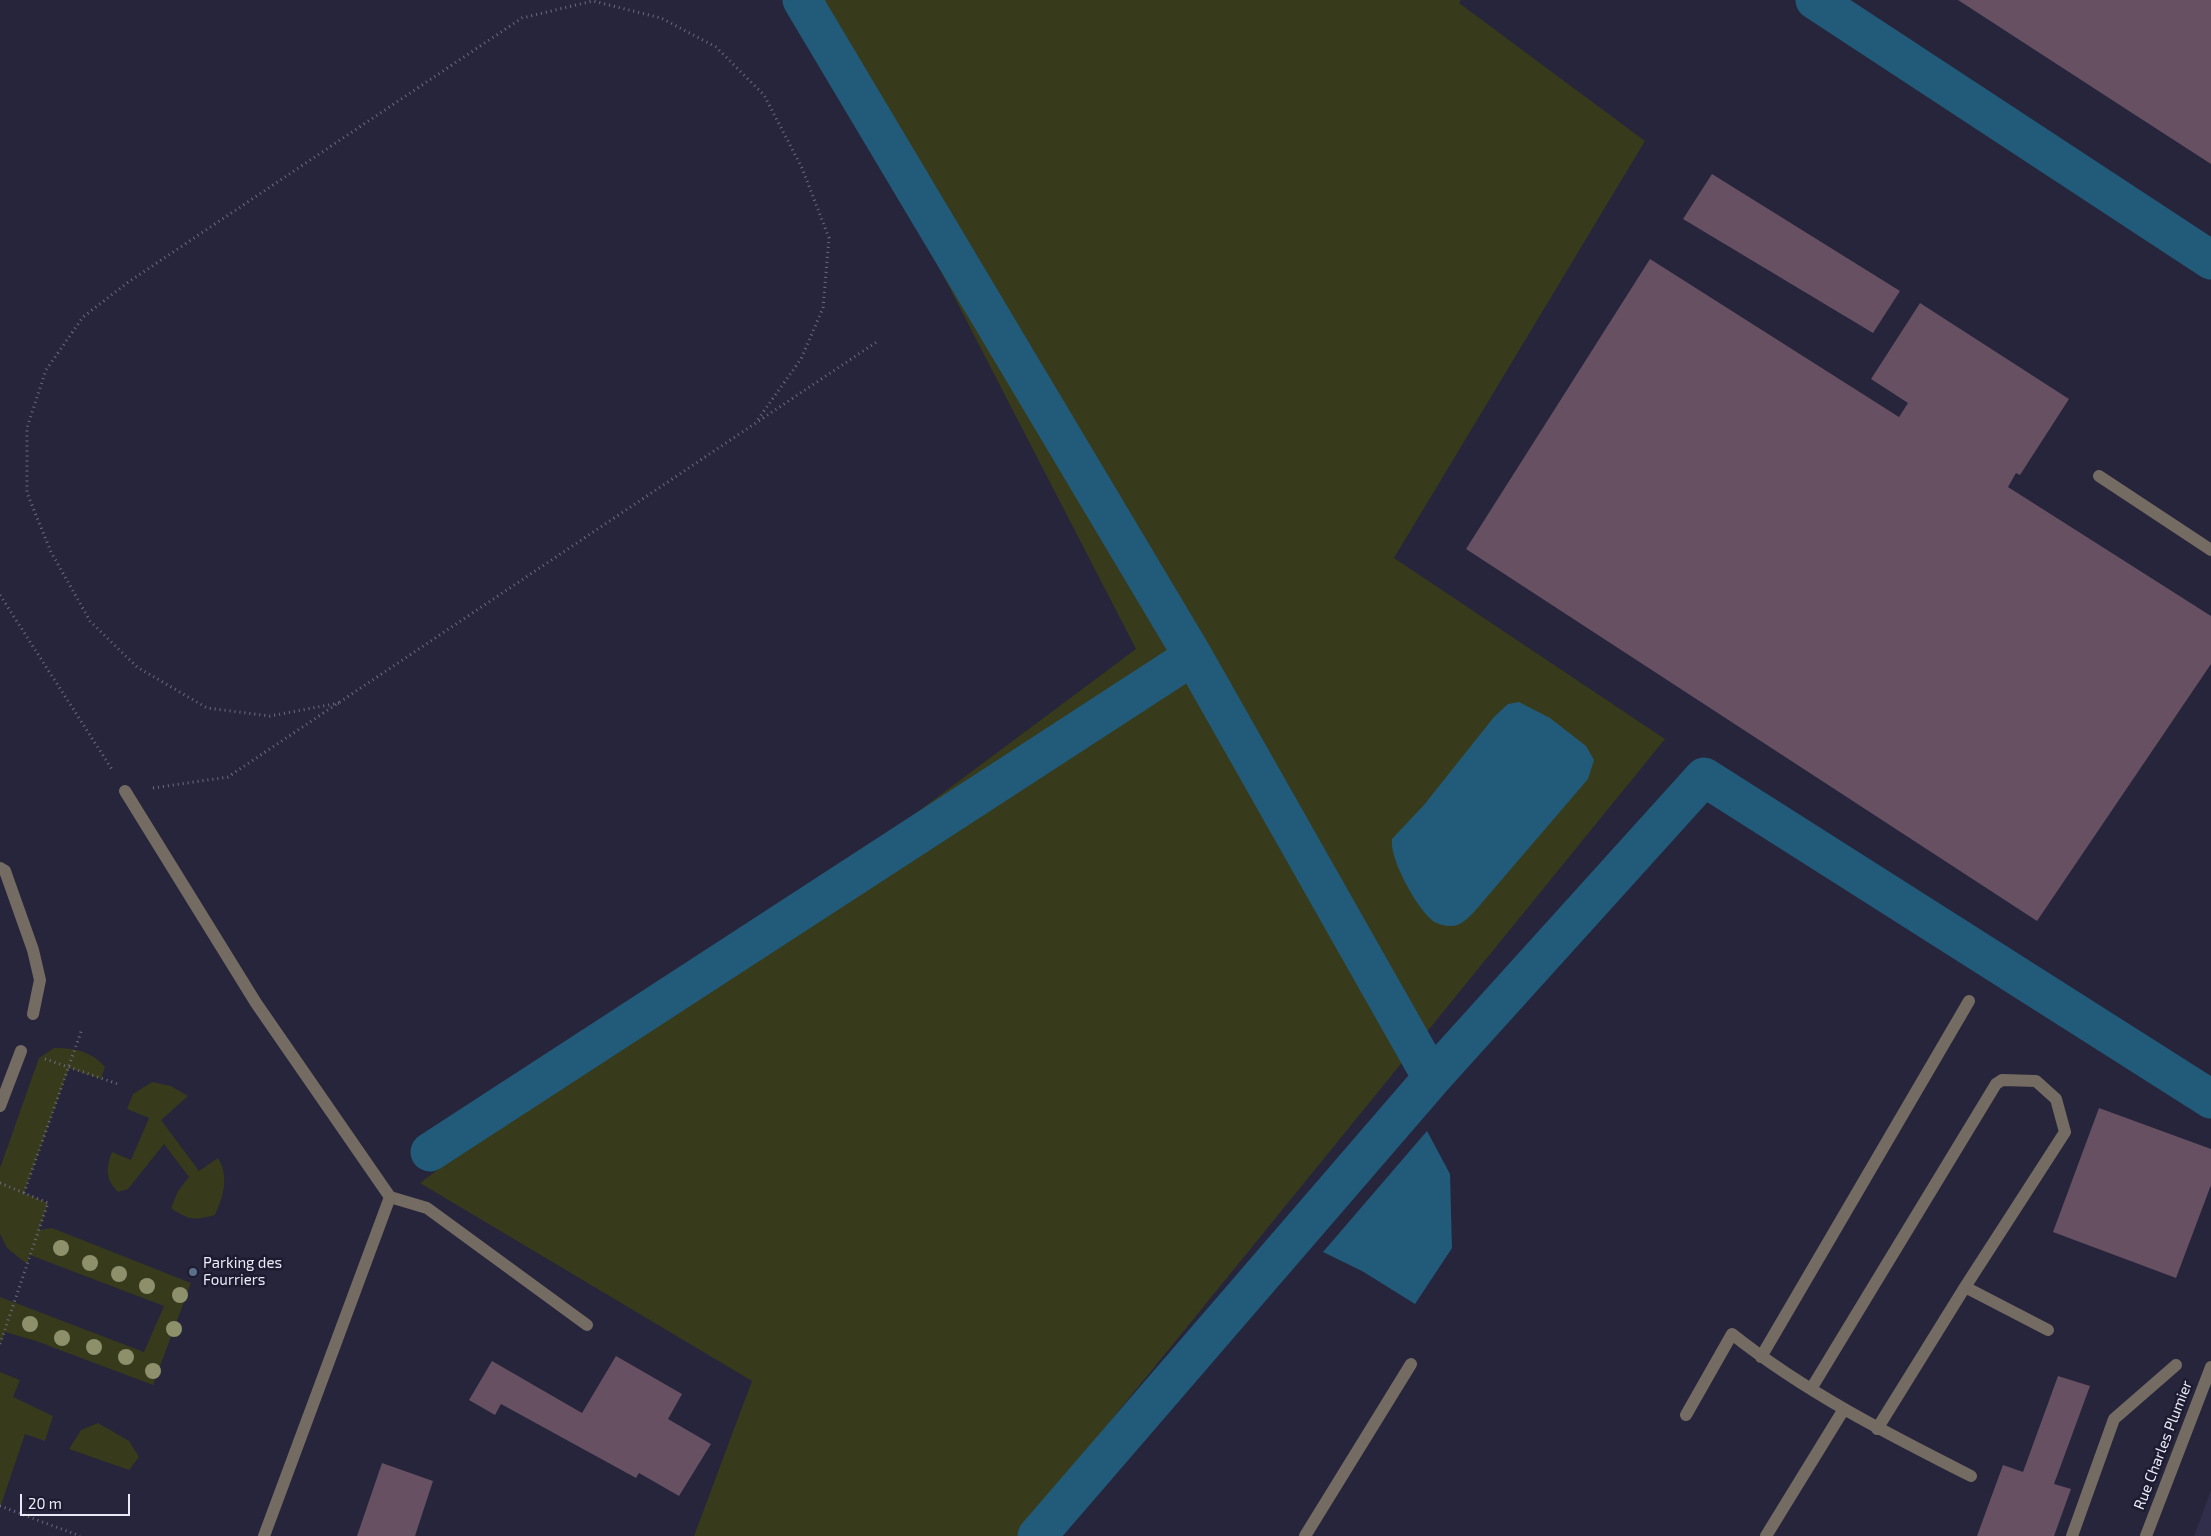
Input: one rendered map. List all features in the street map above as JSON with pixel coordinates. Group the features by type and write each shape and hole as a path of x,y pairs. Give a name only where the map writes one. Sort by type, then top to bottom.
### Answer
{"street":[{"path":"2099,476 2211,550"},
{"path":"125,791 256,1003 390,1197 427,1208 587,1325"},
{"path":"0,868 5,871 33,950 40,980 33,1014"},
{"path":"1761,1357 1970,1001"},
{"path":"0,1106 20,1051"},
{"path":"1811,1390 1996,1084 2002,1080 2036,1081 2056,1099 2065,1132 1965,1287 1877,1429"},
{"path":"264,1536 390,1197"},
{"path":"1965,1287 2048,1330"},
{"path":"1686,1415 1732,1334 1761,1357 1811,1390 1877,1429 1971,1476"},
{"path":"1305,1536 1411,1364"},
{"path":"2072,1536 2114,1418 2176,1365"},
{"name":"Rue Charles Plumier","path":"2146,1536 2206,1392 2211,1367"},
{"path":"1766,1536 1844,1409"}],"path":[{"path":"339,702 270,716 207,708 137,668 90,621 51,552 27,493 27,428 46,370 83,317 127,283 522,18 593,1 661,18 716,47 764,95 802,168 829,238 823,308 802,359 756,422"},
{"path":"0,595 125,791 228,777 878,341"},
{"path":"24,1193 82,1029"},
{"path":"20,1051 118,1084"},
{"path":"0,1183 48,1203 0,1344"},
{"path":"0,1506 80,1536"}],"shaded area":[{"path":"2211,1490 2211,1536 2194,1536"}],"green space":[{"path":"801,0 1461,0 1459,3 1645,141 1394,558 1665,739 1017,1536 694,1536 752,1381 420,1183 1136,649"},
{"path":"54,1048 69,1049 88,1054 105,1067 101,1079 69,1068 24,1193 48,1203 39,1230 52,1228 191,1283 153,1385 36,1341 5,1332 0,1344 0,1297 144,1352 164,1306 30,1255 27,1264 7,1248 0,1234 0,1168 39,1058"},
{"path":"152,1082 171,1086 188,1096 161,1120 199,1171 218,1158 223,1172 224,1186 215,1215 192,1218 171,1208 178,1191 189,1177 164,1144 128,1189 118,1192 111,1183 108,1168 112,1152 131,1160 149,1118 127,1109 133,1094"},
{"path":"0,1372 20,1380 13,1397 53,1416 45,1441 25,1434 0,1508"},
{"path":"98,1423 129,1441 139,1457 129,1470 69,1449 81,1430"}],"water":[{"path":"1519,702 1550,718 1586,746 1594,760 1588,779 1469,917 1455,926 1437,923 1419,906 1405,883 1395,858 1392,839 1424,805 1494,717 1508,704"},
{"path":"1427,1131 1450,1174 1452,1248 1415,1304 1362,1271 1323,1252"}],"building":[{"path":"1958,0 2211,0 2211,164 2129,111"},
{"path":"1712,174 1900,291 1873,333 1683,219"},
{"path":"1650,259 1899,417 1908,403 1871,379 1920,303 2069,399 2020,475 2016,473 2008,487 2211,616 2211,664 2037,921 1466,549"},
{"path":"2099,1108 2211,1149 2211,1185 2176,1278 2053,1232"},
{"path":"616,1356 682,1394 668,1419 711,1444 679,1496 639,1473 636,1478 501,1404 495,1415 469,1400 492,1361 582,1413"},
{"path":"2058,1376 2090,1386 2054,1484 2071,1489 2054,1536 1977,1536 2003,1465 2023,1472"},
{"path":"382,1463 433,1481 415,1536 357,1536"}],"waterway":[{"path":"430,1152 1193,656 802,0"},
{"path":"1815,0 2211,260"},
{"path":"1193,656 1432,1078"},
{"path":"1037,1536 1432,1078 1704,777 2211,1099"}],"place":[{"name":"Parking des Fourriers","path":"193,1272"}]}
